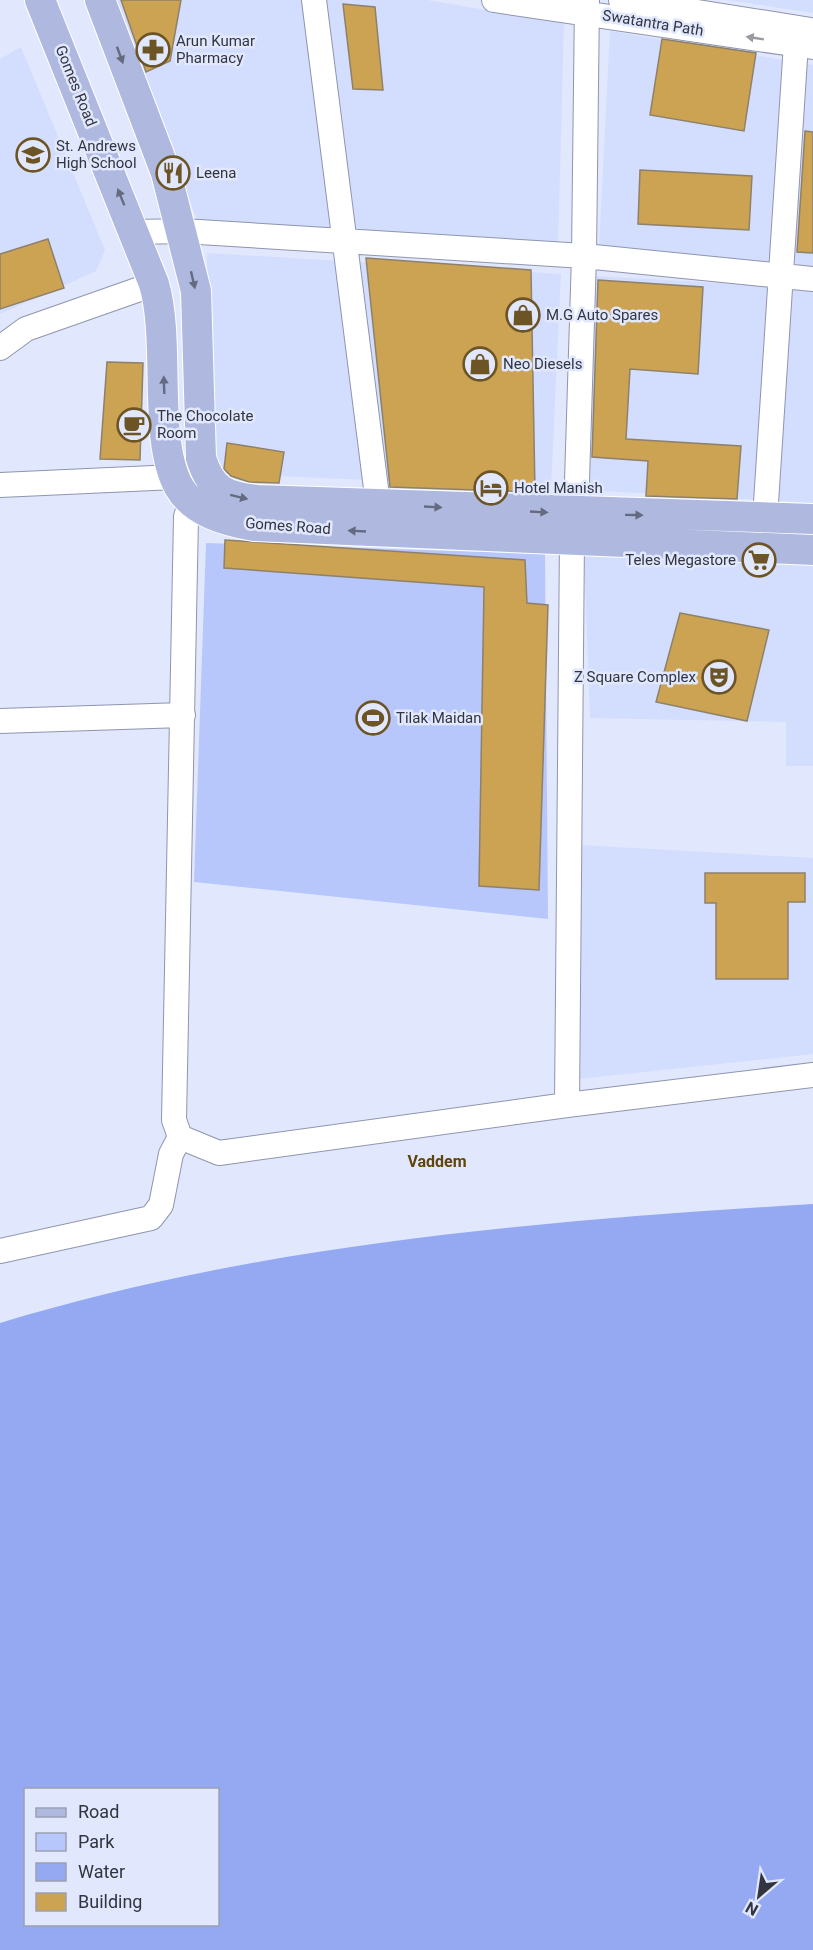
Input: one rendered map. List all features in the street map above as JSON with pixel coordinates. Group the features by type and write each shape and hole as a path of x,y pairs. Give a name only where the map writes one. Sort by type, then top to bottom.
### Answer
{"main road":[{"name":"Gomes Road","path":"40,0 154,284 161,308 166,430 195,481 222,519 254,525 574,526 765,518 813,519"},
{"path":"100,0 166,172 183,231 196,291 201,451 195,481"},
{"name":"Gomes Road","path":"195,481 216,487 237,498 378,504 813,550"}],"street":[{"path":"314,0 378,504"},
{"name":"Swatantra Path","path":"494,0 587,7 804,37"},
{"name":"Swatantra Path","path":"621,0 804,37"},
{"path":"567,1105 574,526 584,256 587,7"},
{"path":"765,518 780,276 804,37"},
{"path":"135,232 183,231 346,243 584,256 813,279"},
{"path":"0,348 26,329 154,284"},
{"path":"0,485 195,481 186,517 174,1120 180,1137 171,1154 161,1205 151,1218 0,1251"},
{"path":"0,721 183,715"},
{"path":"180,1137 219,1153 567,1105 813,1075"}],"shaded area":[{"path":"115,0 427,0 564,23 558,246 197,220"},
{"path":"727,0 813,0 813,13"},
{"path":"610,31 813,65 813,269 599,249"},
{"name":"St. Andrews High School","path":"21,47 105,250 96,271 0,314 0,59"},
{"path":"207,253 561,274 551,488 208,473"},
{"path":"596,276 754,285 813,292 813,503 586,490"},
{"path":"584,552 813,558 813,766 786,766 786,722 590,718"},
{"path":"579,845 813,858 813,1054 578,1079"}],"green space":[{"name":"Tilak Maidan","path":"206,543 545,554 548,919 194,882"}],"water":[{"path":"813,1204 813,1950 0,1950 0,1323 99,1296 200,1273 301,1255 505,1228"}],"building":[{"path":"121,0 181,0 170,61 146,72"},
{"path":"343,4 375,7 383,90 353,89"},
{"path":"662,39 756,53 744,131 650,115"},
{"path":"805,131 813,132 813,253 797,252"},
{"path":"640,170 752,176 749,230 638,224"},
{"path":"48,239 64,288 0,309 0,254"},
{"path":"366,258 531,270 535,492 390,487"},
{"path":"598,280 703,287 698,374 630,369 626,439 741,446 737,499 646,496 648,461 592,457"},
{"path":"107,362 143,363 140,460 100,459"},
{"path":"227,443 284,452 279,483 249,482 231,476 224,469"},
{"path":"225,540 525,560 527,603 548,605 539,890 479,886 484,587 224,568"},
{"path":"680,613 769,630 747,721 656,702"},
{"path":"705,873 805,873 805,902 788,902 788,979 716,979 716,903 705,903"}],"place":[{"name":"Arun Kumar Pharmacy","path":"153,50"},
{"name":"St. Andrews High School","path":"33,155"},
{"name":"Leena","path":"173,173"},
{"name":"M.G Auto Spares","path":"523,315"},
{"name":"Neo Diesels","path":"480,364"},
{"name":"The Chocolate Room","path":"134,425"},
{"name":"Hotel Manish","path":"491,488"},
{"name":"Teles Megastore","path":"759,560"},
{"name":"Z Square Complex","path":"719,677"},
{"name":"Tilak Maidan","path":"373,718"}],"district":[{"name":"Vaddem","path":"437,1161"}]}
